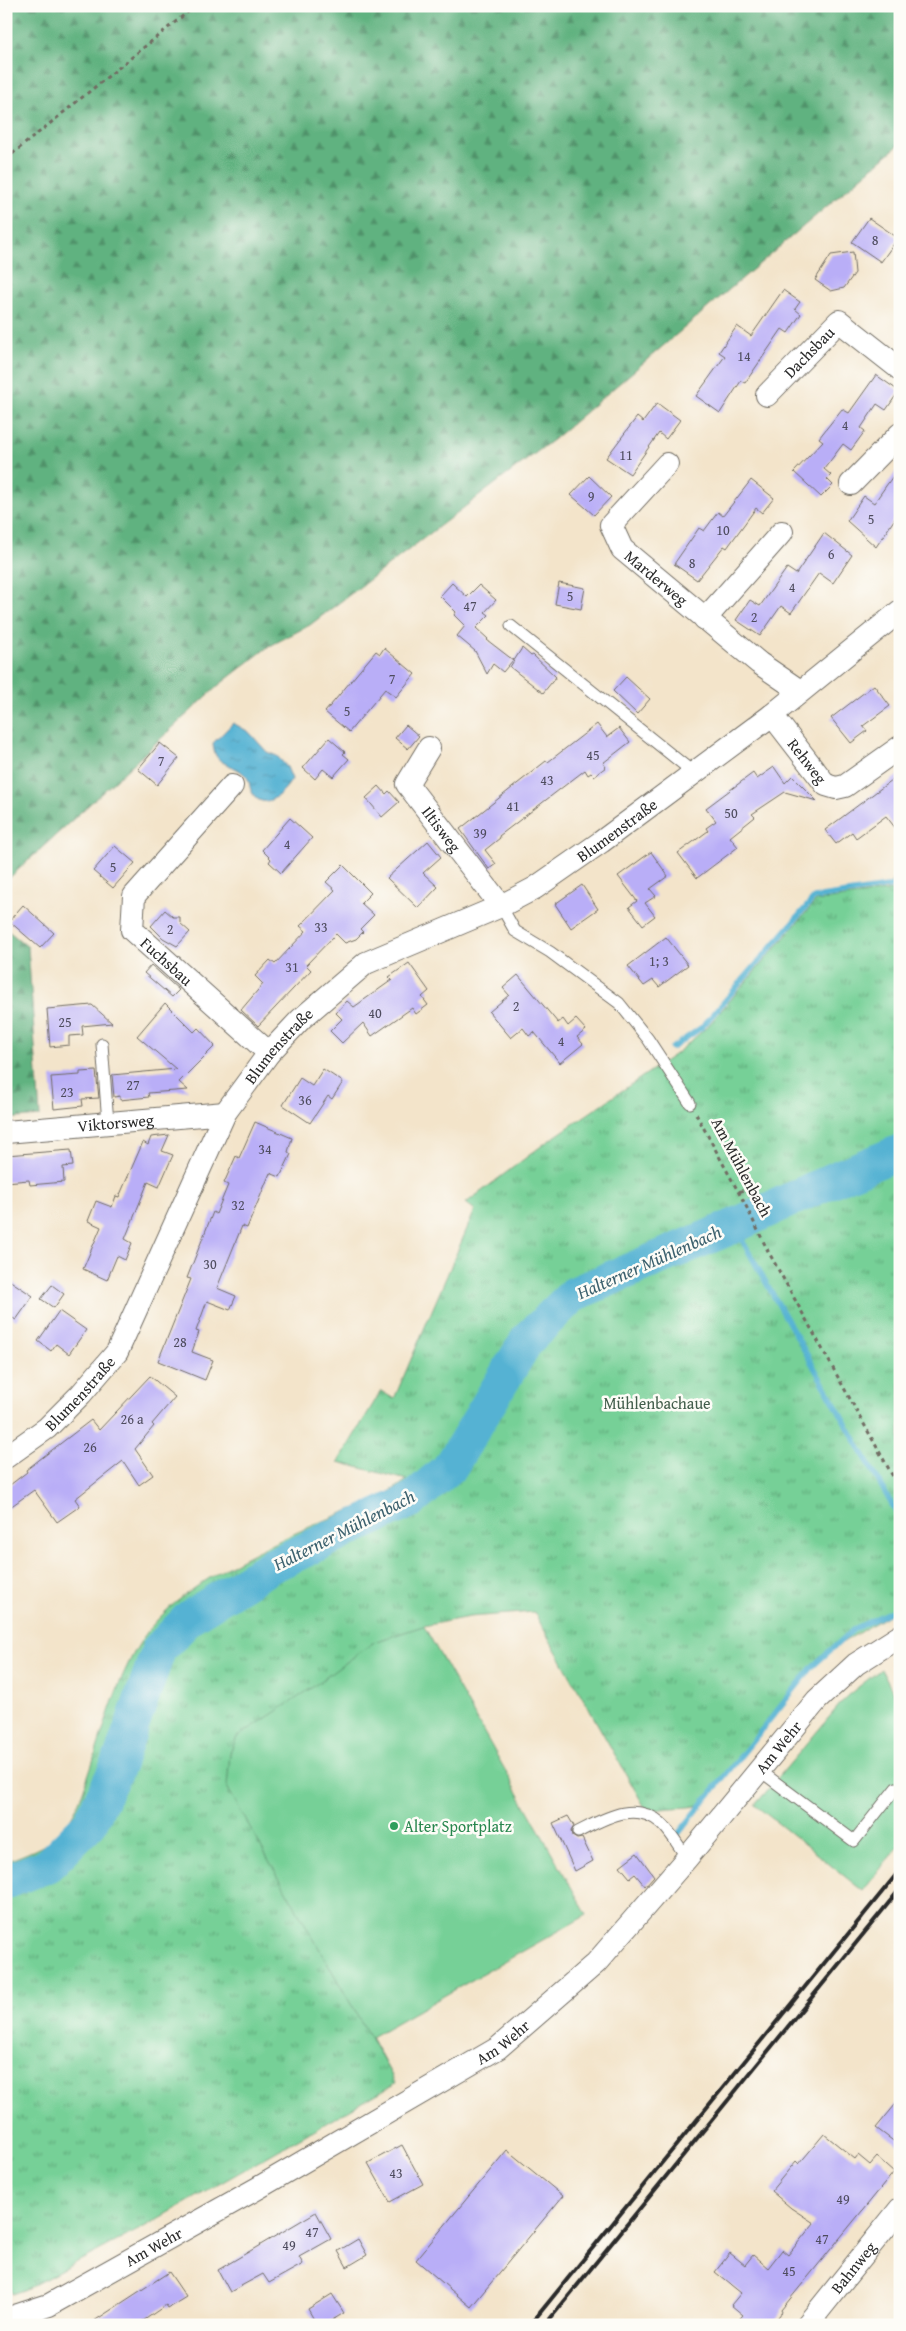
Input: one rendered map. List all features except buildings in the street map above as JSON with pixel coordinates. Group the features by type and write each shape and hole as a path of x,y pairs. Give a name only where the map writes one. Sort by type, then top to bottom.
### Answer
{"street":[{"name":"Dachsbau","path":"767,394 839,321 900,369"},
{"path":"851,484 900,434"},
{"name":"Marderweg","path":"667,464 611,525 622,549 759,664 800,691"},
{"path":"705,619 782,532"},
{"name":"Blumenstraße","path":"6,1457 47,1428 81,1394 117,1352 225,1113 269,1053 301,1019 366,963 501,906 542,883 772,715 900,611"},
{"name":"Rehweg","path":"772,715 826,785 836,788 845,786 900,747"},
{"name":"Iltisweg","path":"430,748 407,784 501,906"},
{"name":"Fuchsbau","path":"232,786 134,896 132,930 269,1053"},
{"name":"Viktorsweg","path":"6,1132 225,1113"},
{"name":"Am Wehr","path":"6,2319 49,2305 258,2188 498,2048 596,1963 817,1700 856,1664 900,1636"},
{"name":"Bahnweg","path":"807,2325 900,2209"}],"lane":[{"path":"511,626 694,773"},
{"path":"501,906 515,931 550,952 619,1003 648,1039 690,1103"},
{"path":"102,1044 108,1123"},
{"path":"759,1770 854,1841 896,1788"},
{"path":"578,1832 611,1816 630,1811 661,1824 686,1858"}],"path":[{"path":"6,159 195,6"},
{"name":"Am Mühlenbach","path":"690,1103 739,1192 768,1251 900,1490"},
{"path":"739,1192 751,1187"}],"green space":[{"path":"6,6 900,6 900,144 554,439 310,625 268,647 219,685 6,881"},
{"name":"Mühlenbachaue","path":"900,880 900,1608 840,1644 811,1670 701,1805 661,1809 648,1813 534,1612 469,1617 423,1626 374,1642 303,1694 237,1737 230,1753 227,1787 396,2083 144,2227 26,2289 12,2294 6,2275 6,1862 47,1843 65,1828 81,1797 124,1672 145,1635 175,1603 215,1575 282,1539 378,1498 407,1480 338,1462 381,1391 394,1399 475,1210 466,1203 544,1144 677,1053 707,1027 816,901 893,890 892,881"},
{"path":"6,929 28,947 40,1116 6,1119"},
{"path":"417,1614 587,1915 371,2037 395,2082 86,2257 65,1868 162,1672"},
{"path":"881,1669 900,1706 900,1844 863,1891 755,1805 847,1696"}],"water":[{"path":"233,723 249,732 267,752 277,756 287,767 292,779 284,790 273,799 261,801 251,790 249,781 241,771 217,757 213,743"}],"waterway":[{"path":"672,1048 702,1027 814,898 900,885"},
{"name":"Halterner Mühlenbach","path":"6,1882 48,1865 90,1823 118,1765 159,1649 191,1616 271,1566 412,1500 451,1466 527,1340 574,1294 734,1226 839,1177 900,1152"},
{"path":"734,1226 900,1519"},
{"path":"674,1839 813,1666 854,1629 900,1607"}],"railway":[{"path":"530,2325 900,1870"},
{"path":"545,2325 900,1889"}],"place":[{"name":"Alter Sportplatz","path":"394,1826"}]}
